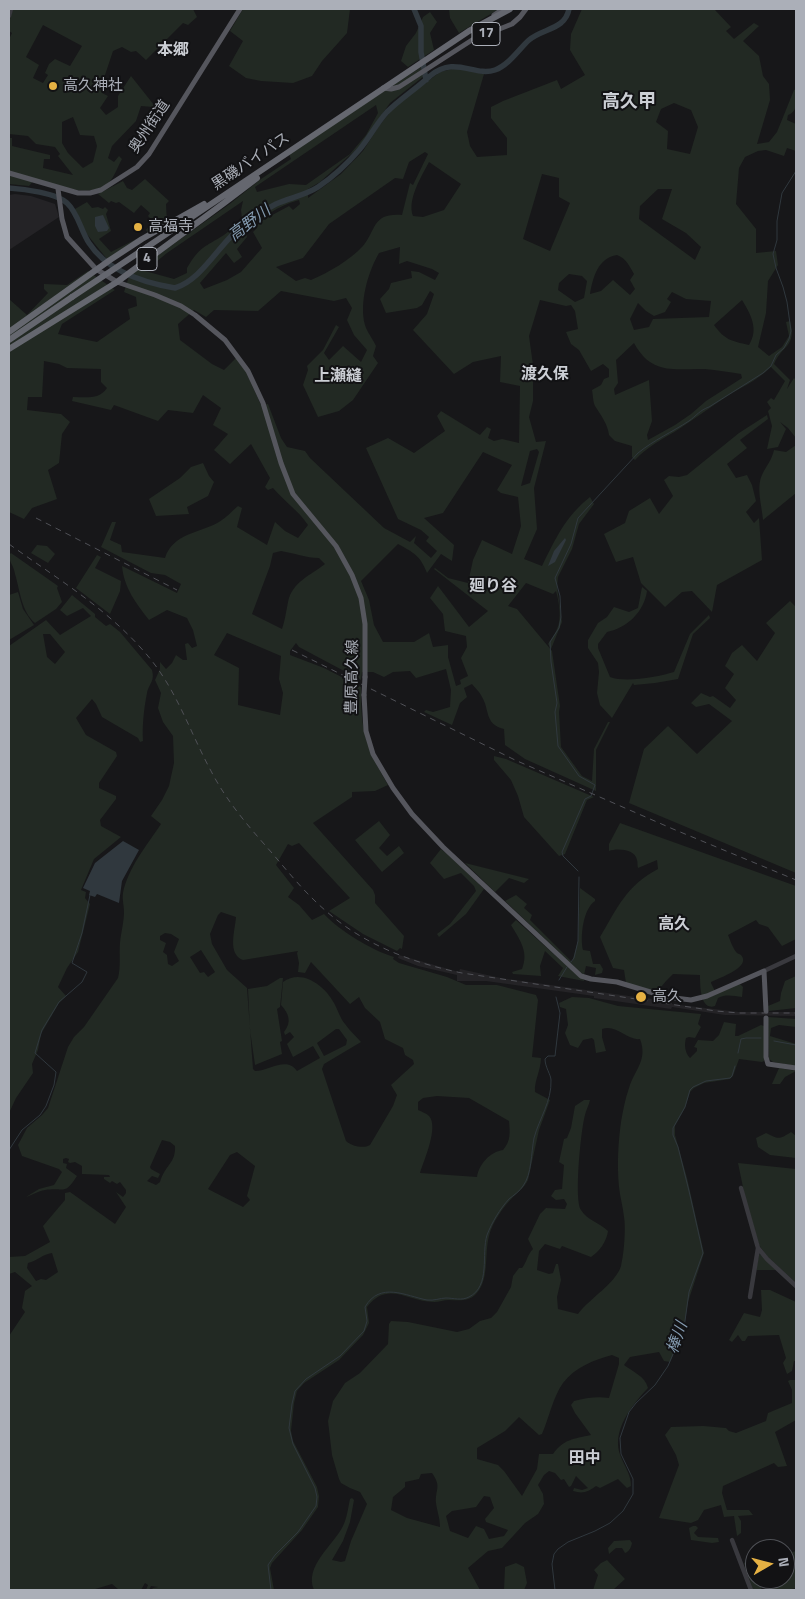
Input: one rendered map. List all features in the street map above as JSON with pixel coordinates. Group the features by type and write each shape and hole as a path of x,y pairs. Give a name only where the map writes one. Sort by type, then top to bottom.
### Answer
{"highway":[{"name":"黒磯バイパス","path":"9,340 428,58 477,26 510,9"},
{"name":"4","path":"9,332 96,269 142,239 299,144"},
{"name":"4","path":"9,349 117,282 224,203 278,158"}],"main road":[{"name":"奥州街道","path":"9,174 59,191 95,192 106,187 142,163 240,9"},
{"name":"17","path":"477,26 503,9"},
{"name":"17","path":"383,88 394,89 472,40 512,24 526,9"},
{"name":"豊原高久線","path":"59,191 62,219 67,238 96,269 117,282 162,298 195,315 225,340 248,371 263,402 280,463 293,494 336,546 352,575 361,598 365,624 364,695 366,731 373,754 393,788 412,814 443,847 581,976 591,980 617,982 667,996 691,1000 707,996 764,971"},
{"path":"764,971 766,1011"},
{"path":"766,1018 766,1057 768,1064 796,1068"}],"street":[{"path":"9,16 11,9"},
{"path":"764,971 796,956"},
{"path":"741,1188 758,1248 796,1286"},
{"path":"750,1297 758,1248"},
{"path":"732,1540 751,1590"}],"shaded area":[{"path":"13,9 193,9 197,17 188,25 183,23 146,60 136,51 131,52 122,47 113,51 103,81 102,93 108,96 100,108 106,115 118,107 118,96 131,76 154,105 153,107 141,106 136,121 112,146 108,158 114,162 119,156 122,159 111,180 104,186 95,190 74,190 35,179 29,186 9,184 9,138 12,138 12,146 50,155 50,159 44,159 43,168 73,175 58,156 60,154 55,147 36,144 28,136 9,134 9,39 12,33 9,31 9,22","holes":["43,25 82,46 70,66 55,59 49,64 45,73 48,75 43,83 33,78 39,65 26,57","73,117 80,135 94,136 97,146 93,162 83,168 68,153 62,143 62,122"]},
{"path":"243,9 350,9 347,33 322,61 312,76 293,83 246,78 229,66 243,41 230,31"},
{"path":"449,9 499,9 459,33 450,18"},
{"path":"582,9 715,10 731,27 726,31 734,39 754,23 759,26 743,41 759,56 763,76 769,84 770,100 757,144 769,142 777,132 796,89 795,108 788,115 787,120 796,124 796,151 787,148 784,156 766,150 758,151 745,157 739,168 736,204 756,229 756,253 776,251 778,265 768,281 766,313 758,347 769,356 782,347 789,336 786,322 790,321 792,336 788,345 774,364 790,380 787,389 794,378 796,380 796,438 780,422 786,429 778,447 767,449 772,426 768,411 771,408 767,402 771,398 774,400 785,381 771,367 650,447 635,460 632,457 632,446 615,441 609,435 606,424 594,404 592,390 609,377 609,369 603,364 591,371 579,350 571,344 566,332 578,329 575,311 571,305 566,306 540,300 529,336 533,365 533,401 529,417 536,442 546,441 534,488 537,529 524,559 542,566 562,528 574,512 590,497 594,504 579,524 572,549 558,577 557,587 562,622 551,649 548,644 559,625 560,615 556,591 553,594 526,583 508,606 517,609 552,651 560,706 561,747 582,776 592,781 594,749 608,722 610,722 596,750 596,791 525,759 505,745 504,729 493,724 490,720 481,695 472,684 464,688 467,697 460,703 452,725 424,712 426,710 433,712 450,707 451,690 446,669 416,678 410,671 393,672 384,677 373,672 362,672 361,680 299,647 296,643 290,651 290,655 324,668 361,687 363,725 368,745 388,785 375,791 352,792 352,797 313,823 373,890 375,903 404,936 402,949 400,948 397,951 363,934 329,911 350,898 299,843 292,846 288,844 276,865 294,888 288,897 299,905 312,920 324,914 347,933 366,945 394,957 393,959 399,963 447,977 466,985 497,985 536,995 538,1000 532,1057 541,1058 535,1092 550,1100 539,1130 528,1180 498,1215 489,1236 483,1283 475,1295 466,1300 434,1302 399,1294 383,1295 375,1299 367,1307 369,1323 363,1335 339,1360 304,1383 297,1391 291,1431 293,1441 317,1487 319,1496 318,1507 302,1530 272,1563 270,1568 274,1590 151,1590 158,1587 151,1586 149,1590 146,1590 148,1585 145,1583 141,1590 117,1590 112,1584 92,1590 9,1590 9,1336 25,1312 22,1308 25,1291 32,1286 15,1272 9,1274 9,1257 25,1256 50,1242 43,1226 65,1200 65,1193 70,1192 115,1224 126,1207 116,1192 123,1197 126,1193 120,1182 117,1184 112,1181 110,1183 104,1179 104,1177 110,1177 109,1175 82,1174 82,1166 75,1162 68,1162 69,1159 66,1158 63,1159 63,1163 67,1164 66,1168 77,1176 69,1186 64,1189 42,1191 26,1197 39,1189 54,1185 62,1172 59,1169 22,1156 18,1145 27,1128 48,1108 68,1047 118,978 125,884 144,848 161,824 151,816 169,786 174,763 173,736 163,722 158,708 161,693 155,680 160,669 160,662 166,669 176,655 183,660 187,660 185,644 188,643 192,648 197,646 193,630 187,618 167,610 149,620 128,588 122,566 177,593 181,584 165,575 151,573 101,547 112,522 116,522 110,540 121,545 122,552 165,558 174,543 219,522 238,506 242,508 237,527 267,545 275,522 285,531 298,538 308,525 273,488 268,490 265,487 270,478 251,444 230,464 214,450 228,434 213,425 221,408 203,395 193,413 168,410 158,421 114,405 111,410 72,401 73,397 92,397 104,392 107,388 101,382 101,369 67,368 44,361 42,397 28,397 27,410 61,414 70,422 62,434 59,463 48,470 57,499 32,508 24,519 9,512 9,299 27,315 48,293 44,289 44,284 67,285 88,271 115,290 62,324 58,334 97,342 130,319 128,309 137,306 136,297 124,292 129,276 291,159 289,154 421,67 424,76 390,103 359,147 320,182 308,189 308,198 341,174 363,151 379,126 396,105 440,72 456,68 484,74 467,132 470,146 477,157 507,155 507,138 491,118 491,107 557,80 561,89 585,75 570,50 571,34","holes":["674,103 691,110 698,127 690,154 667,149 668,131 656,122 661,109","376,105 378,113 366,135 350,154 306,185 289,184 257,192 255,187","425,152 428,154 413,185 410,183 402,215 392,215 380,219 363,246 345,261 311,280 305,278 296,281 276,267 303,258 329,224 395,178 403,179 409,162","429,162 461,184 444,210 423,217 413,216 412,203 416,189","542,174 559,178 559,197 570,203 550,251 523,239","658,189 672,189 662,219 686,233 701,247 695,260 639,219 640,206","299,200 300,204 293,210 289,206 263,220 256,226 257,228 253,232 262,248 241,272 204,289 200,283 226,253 234,263 242,257 237,249 247,237 246,231 271,212","243,201 242,219 227,233 199,251 187,268 187,273 174,279 145,271 167,253","400,247 399,264 407,261 439,273 435,280 419,272 411,271 412,278 391,283 389,289 380,299 386,313 417,308 422,305 430,291 434,294 427,314 413,330 454,374 473,362 501,356 500,382 520,386 519,443 502,439 494,441 488,438 491,429 487,427 480,435 441,411 437,416 445,431 414,453 388,438 366,448 398,519 421,530 429,537 426,541 437,551 431,558 414,543 416,536 410,542 384,528 310,458 305,451 287,447 281,438 268,404 261,405 246,372 236,358 224,370 212,364 180,340 178,324 194,310 206,317 214,310 258,311 281,291 334,301 346,298 352,308 347,320 354,335 367,350 361,362 343,346 329,360 324,353 339,327 336,325 323,350 307,366 308,370 303,385 318,417 339,411 353,400 378,363 373,356 376,346 366,328 363,316 364,298 371,269 379,253","617,255 620,256 634,274 630,280 635,289 630,295 613,280 601,291 590,294 597,269 605,260","569,274 582,276 587,281 584,298 575,302 558,290 559,283","672,292 686,299 711,301 709,317 653,319 649,327 634,330 630,319 638,303 654,316 665,312 671,302 667,299","742,300 753,322 752,339 749,345 725,337 714,325","634,343 648,361 665,368 723,371 741,374 742,378 706,401 675,425 648,440 647,435 652,421 649,380 615,395 614,389 618,383 616,360","537,449 539,452 530,483 521,486 530,451","483,452 512,465 497,490 501,493 518,497 521,526 512,554 482,540 473,560 468,583 448,578 434,569 488,611 469,627 438,586 430,598 443,614 445,631 466,636 467,647 461,658 468,676 460,680 461,684 456,686 448,657 448,645 433,647 429,633 414,642 383,642 374,625 369,600 361,581 398,544 416,555 427,573 441,554 452,561 454,545 424,518 443,513","281,551 319,558 325,564 298,584 290,595 282,629 252,614 273,553","227,633 281,656 279,679 283,693 280,715 238,705 239,668 214,655","221,912 236,917 233,947 238,957 243,960 298,951 298,972 305,973 311,962 350,1004 359,997 365,1008 380,1022 385,1039 403,1048 405,1055 413,1060 414,1064 391,1085 397,1095 393,1106 370,1145 364,1147 346,1141 322,1069 324,1064 361,1042 343,1022 330,997 319,985 305,978 290,978 283,982 281,1005 288,1015 289,1021 284,1032 285,1035 290,1032 294,1037 287,1044 293,1057 313,1046 320,1058 297,1071 293,1067 283,1064 255,1071 253,1069 247,988 227,970 212,944 210,934","165,933 179,939 174,952 179,961 172,966 168,964 167,955 163,952 166,943 160,940 160,936","201,950 215,972 208,977 204,972 200,973 190,957","336,1029 339,1029 347,1040 346,1045 324,1056 317,1043","437,1096 469,1098 509,1121 509,1140 503,1150 494,1153 486,1159 477,1177 420,1173 432,1135 432,1121 425,1113 418,1110 418,1102 423,1098","162,1140 170,1142 175,1146 175,1152 160,1182 156,1185 147,1181 152,1176 158,1178 160,1174 150,1167","237,1152 255,1166 247,1196 250,1200 243,1207 208,1189 230,1155","52,1253 58,1272 46,1280 36,1281 27,1268 28,1263"]},
{"path":"430,12 437,22 430,33 434,50 408,67 401,61 406,46 416,33 423,17"},
{"path":"145,179 169,201 166,204 167,223 149,234 146,230 153,221 148,216 150,213 141,205 134,213 119,202 111,201 109,203 98,194 123,181 127,188 132,190"},
{"path":"9,195 31,196 55,204 59,217 9,250"},
{"path":"87,202 92,208 98,207 103,209 105,207 108,210 106,214 111,231 99,239 111,252 138,238 107,259 86,233 75,209"},
{"path":"103,215 109,228 107,231 98,232 95,226 95,217"},
{"path":"767,415 768,419 740,440 747,448 727,464 736,478 747,475 752,485 756,501 746,512 754,523 759,518 762,560 717,585 712,612 692,591 682,592 665,607 641,583 633,557 616,562 604,534 625,523 629,511 650,498 659,514 673,496 664,480 669,476 679,477 687,475 739,433"},
{"path":"796,445 796,493 763,520 759,491 762,475 774,450 786,452"},
{"path":"203,463 214,482 208,496 187,507 189,514 156,516 149,499 180,478 191,467"},
{"path":"565,538 566,540 555,562 548,566 554,551"},
{"path":"37,545 47,546 55,554 48,563 31,553"},
{"path":"11,553 58,586 62,602 56,609 35,623 27,613 22,600 9,557"},
{"path":"97,555 101,557 95,568 121,581 120,591 110,614 76,588"},
{"path":"642,587 647,591 638,612 628,623 607,632 598,644 610,677 633,679 674,672 690,634 709,615 710,618 693,634 678,679 634,685 633,683 612,718 600,705 597,693 598,663 588,648 588,640 598,623 607,617 614,607 629,612 638,608"},
{"path":"18,592 23,609 34,625 9,640 9,595"},
{"path":"72,595 106,626 110,624 120,632 152,670 153,677 145,705 143,741 140,742 138,738 102,717 92,699 76,718 86,735 116,752 117,756 99,783 99,788 116,796 116,799 100,820 101,826 121,837 94,859 81,890 86,892 85,898 90,904 78,952 67,968 58,987 66,996 59,1003 41,1034 38,1050 32,1064 33,1073 16,1098 9,1113 9,646 46,620 60,635 91,616 83,608 67,616 60,610","holes":["43,634 50,634 65,652 55,664 47,657"]},
{"path":"790,601 796,607 796,873 629,803 644,749 668,726 697,754 732,721 709,704 696,707 691,703 701,693 710,697 713,696 730,708 736,700 725,688 734,674 725,666 732,653 742,645 757,661 775,633 766,623"},
{"path":"494,756 506,759 594,797 587,800 565,854 559,856 524,817 511,780 494,760"},
{"path":"379,821 390,835 379,848 387,856 399,846 404,853 382,872 355,840"},
{"path":"620,823 796,886 796,939 782,946 768,927 759,924 756,920 728,935 734,949 743,959 742,964 733,972 711,983 716,993 739,983 743,987 742,997 721,997 718,998 715,1006 710,1007 706,1005 702,996 700,975 673,974 657,992 626,983 624,970 613,968 600,937 630,890 658,869 657,860 638,868 636,856 633,854 621,850 609,851 609,844"},
{"path":"123,841 139,850 122,881 119,903 97,894 95,897 89,895 90,891 83,888 95,863"},
{"path":"441,849 484,889 466,914 439,937 437,934 450,924 476,891 474,886 461,873 444,879 430,863"},
{"path":"465,863 529,879 524,883 509,878 495,892"},
{"path":"580,888 595,899 585,917 582,938 583,950 590,951 593,964 600,964 603,969 602,973 595,975 596,968 586,966 584,975 580,972 505,901 516,895 527,904 524,908 532,915 530,920 572,962 578,941"},
{"path":"516,920 584,981 558,976 563,968 545,951 540,966 541,976 513,974 512,972 522,969 524,963 522,946 511,925"},
{"path":"399,955 459,972 460,969 501,978 636,997 637,994 646,995 646,998 672,1002 672,1004 739,1012 796,1012 796,1016 725,1015 672,1007 671,1009 486,981 457,981 457,975 418,966 398,958"},
{"path":"796,976 796,1008 769,1011 768,1006 780,1001 785,981"},
{"path":"283,978 280,1007 277,1009 282,1054 255,1065 250,1030 248,989 267,986"},
{"path":"572,997 589,998 618,1006 701,1014 698,1024 701,1027 695,1038 686,1038 685,1049 690,1058 697,1051 697,1048 694,1047 698,1040 713,1041 719,1035 724,1022 736,1024 735,1036 761,1025 764,1026 764,1061 739,1059 733,1076 730,1079 704,1083 694,1088 690,1092 685,1108 675,1126 675,1135 704,1253 688,1302 683,1335 670,1362 664,1361 659,1352 630,1357 624,1365 641,1377 648,1388 635,1402 624,1420 618,1438 618,1448 629,1475 631,1486 627,1488 618,1479 600,1488 596,1486 585,1492 577,1492 573,1491 574,1488 582,1490 588,1488 576,1476 569,1487 564,1479 561,1480 555,1473 549,1471 538,1485 543,1494 544,1504 538,1514 525,1523 502,1548 488,1551 468,1568 480,1590 314,1590 312,1581 316,1564 343,1526 350,1499 354,1500 350,1522 343,1541 332,1560 345,1561 351,1541 367,1504 360,1492 341,1483 339,1479 332,1455 328,1421 333,1401 345,1383 360,1373 388,1344 389,1324 391,1321 408,1322 457,1332 469,1329 480,1321 491,1318 497,1312 511,1287 513,1276 519,1268 522,1268 533,1249 528,1239 540,1214 546,1208 565,1209 567,1204 564,1199 556,1200 551,1196 555,1190 562,1189 564,1165 559,1162 564,1139 567,1138 571,1128 575,1106 584,1100 590,1100 585,1113 580,1148 579,1203 581,1210 590,1219 608,1231 606,1239 591,1257 562,1246 560,1249 545,1244 539,1251 537,1270 549,1274 553,1273 556,1264 558,1264 561,1280 557,1297 558,1309 578,1314 614,1278 621,1266 625,1228 618,1179 619,1138 625,1101 642,1059 642,1046 640,1039 631,1038 617,1030 607,1028 602,1029 606,1051 596,1053 592,1038 583,1040 578,1048 570,1045 565,1033 568,1025 566,1009 560,1007 559,1003","holes":["612,1355 619,1358 619,1364 609,1398 583,1399 574,1401 571,1405 591,1435 565,1442 553,1454 539,1454 537,1469 522,1496 498,1465 477,1459 477,1448 505,1431 519,1417 539,1435 542,1434 556,1395 568,1377 585,1365","432,1473 437,1482 436,1503 440,1527 407,1518 391,1510 393,1497 405,1487 405,1482 419,1479 421,1474","484,1496 490,1497 494,1508 485,1519 486,1522 508,1530 504,1536 489,1539 484,1529 476,1526 468,1538 450,1531 446,1516 452,1511 476,1507"]},
{"path":"768,1017 796,1019 796,1027 779,1025 771,1028 770,1036 796,1044 796,1066 773,1062 769,1059"},
{"path":"779,1068 796,1071 785,1077 780,1084 772,1084"},
{"path":"791,1132 796,1136 796,1158 770,1155 758,1147 756,1138 766,1133 779,1138"},
{"path":"738,1163 796,1169 796,1283 767,1256 759,1245 745,1197"},
{"path":"759,1254 761,1255 776,1270 756,1270"},
{"path":"761,1290 770,1290 796,1302 796,1361 794,1361 792,1371 787,1374 783,1363 786,1358 779,1335 748,1336 745,1341 742,1341 738,1335 732,1342 729,1340 744,1313 760,1317 762,1310"},
{"path":"796,1380 796,1420 775,1432 787,1466 778,1467 774,1463 723,1486 722,1493 727,1510 749,1510 753,1515 738,1516 741,1521 741,1533 737,1536 734,1516 724,1517 721,1505 704,1510 698,1520 691,1523 659,1518 679,1465 676,1455 665,1435 671,1427 703,1426 726,1428 736,1433 766,1421 768,1413 792,1403 792,1390 788,1381"},
{"path":"693,1526 698,1528 694,1533 698,1537 718,1538 719,1542 691,1540 689,1528"},
{"path":"630,1540 632,1544 627,1552 625,1553 622,1548 616,1548 609,1554 608,1548 614,1541"},
{"path":"795,1551 796,1551 795,1588"},
{"path":"607,1560 625,1579 613,1590 593,1590 598,1575 594,1570"},
{"path":"516,1563 524,1567 527,1583 524,1590 504,1590 505,1567"},
{"path":"771,1589 792,1589 788,1590"}],"waterway":[{"name":"高野川","path":"414,9 421,26 421,52 426,80"},
{"name":"高野川","path":"9,188 40,192 67,203 74,212 89,243 106,261 139,279 175,288 185,284 202,270 241,227 276,204 313,190 335,174 360,149 387,112 430,76 448,67 480,71 500,68 529,40 563,21 569,9"},
{"path":"578,871 563,856 562,852 585,799 591,796 595,785 579,776 558,746 555,712 557,703 550,642 559,628 561,617 560,596 555,578 571,544 578,518 638,453 763,373 771,366 776,355 784,348 791,331 787,302 773,254 777,240 777,221 782,193 796,171"},
{"path":"571,962 574,958 578,941 579,877"},
{"path":"9,1150 22,1130 40,1115 46,1106 54,1085 56,1072 35,1053 42,1030 59,1002 82,982 87,972 72,963 82,933 90,895"},
{"path":"559,980 567,967"},
{"path":"271,1590 268,1565 275,1555 298,1532 316,1506 315,1488 293,1444 289,1428 295,1391 306,1379 340,1356 364,1331 367,1321 365,1307 378,1294 394,1292 430,1300 446,1298 463,1299 476,1292 483,1278 487,1235 502,1207 520,1190 526,1181 530,1169 534,1138 551,1088 551,1080 545,1059 548,1056 555,1056 560,1013 556,997"},
{"name":"棒川","path":"738,1053 741,1039 761,1038"},
{"name":"棒川","path":"774,1041 796,1045"},
{"name":"棒川","path":"555,1590 552,1564 554,1554 558,1549 568,1542 610,1523 623,1511 633,1494 633,1479 621,1454 620,1438 629,1412 655,1385 668,1366 684,1328 689,1292 703,1253 678,1147 673,1135 673,1128 685,1107 690,1090 706,1081 730,1078 735,1066"}],"railway":[{"path":"36,518 177,590"},
{"path":"9,544 85,598 137,643 152,661 169,687 211,771 239,814 312,898 356,934 407,958 462,973 716,1011 796,1013"},
{"path":"292,650 515,760 796,880"}],"place":[{"name":"高久神社","path":"53,86"},
{"name":"高福寺","path":"138,227"},
{"name":"高久","path":"641,997"}],"district":[{"name":"本郷","path":"173,51"},
{"name":"高久甲","path":"629,103"},
{"name":"渡久保","path":"545,375"},
{"name":"上瀬縫","path":"338,377"},
{"name":"廻り谷","path":"493,587"},
{"name":"高久","path":"674,925"},
{"name":"田中","path":"585,1459"}]}
